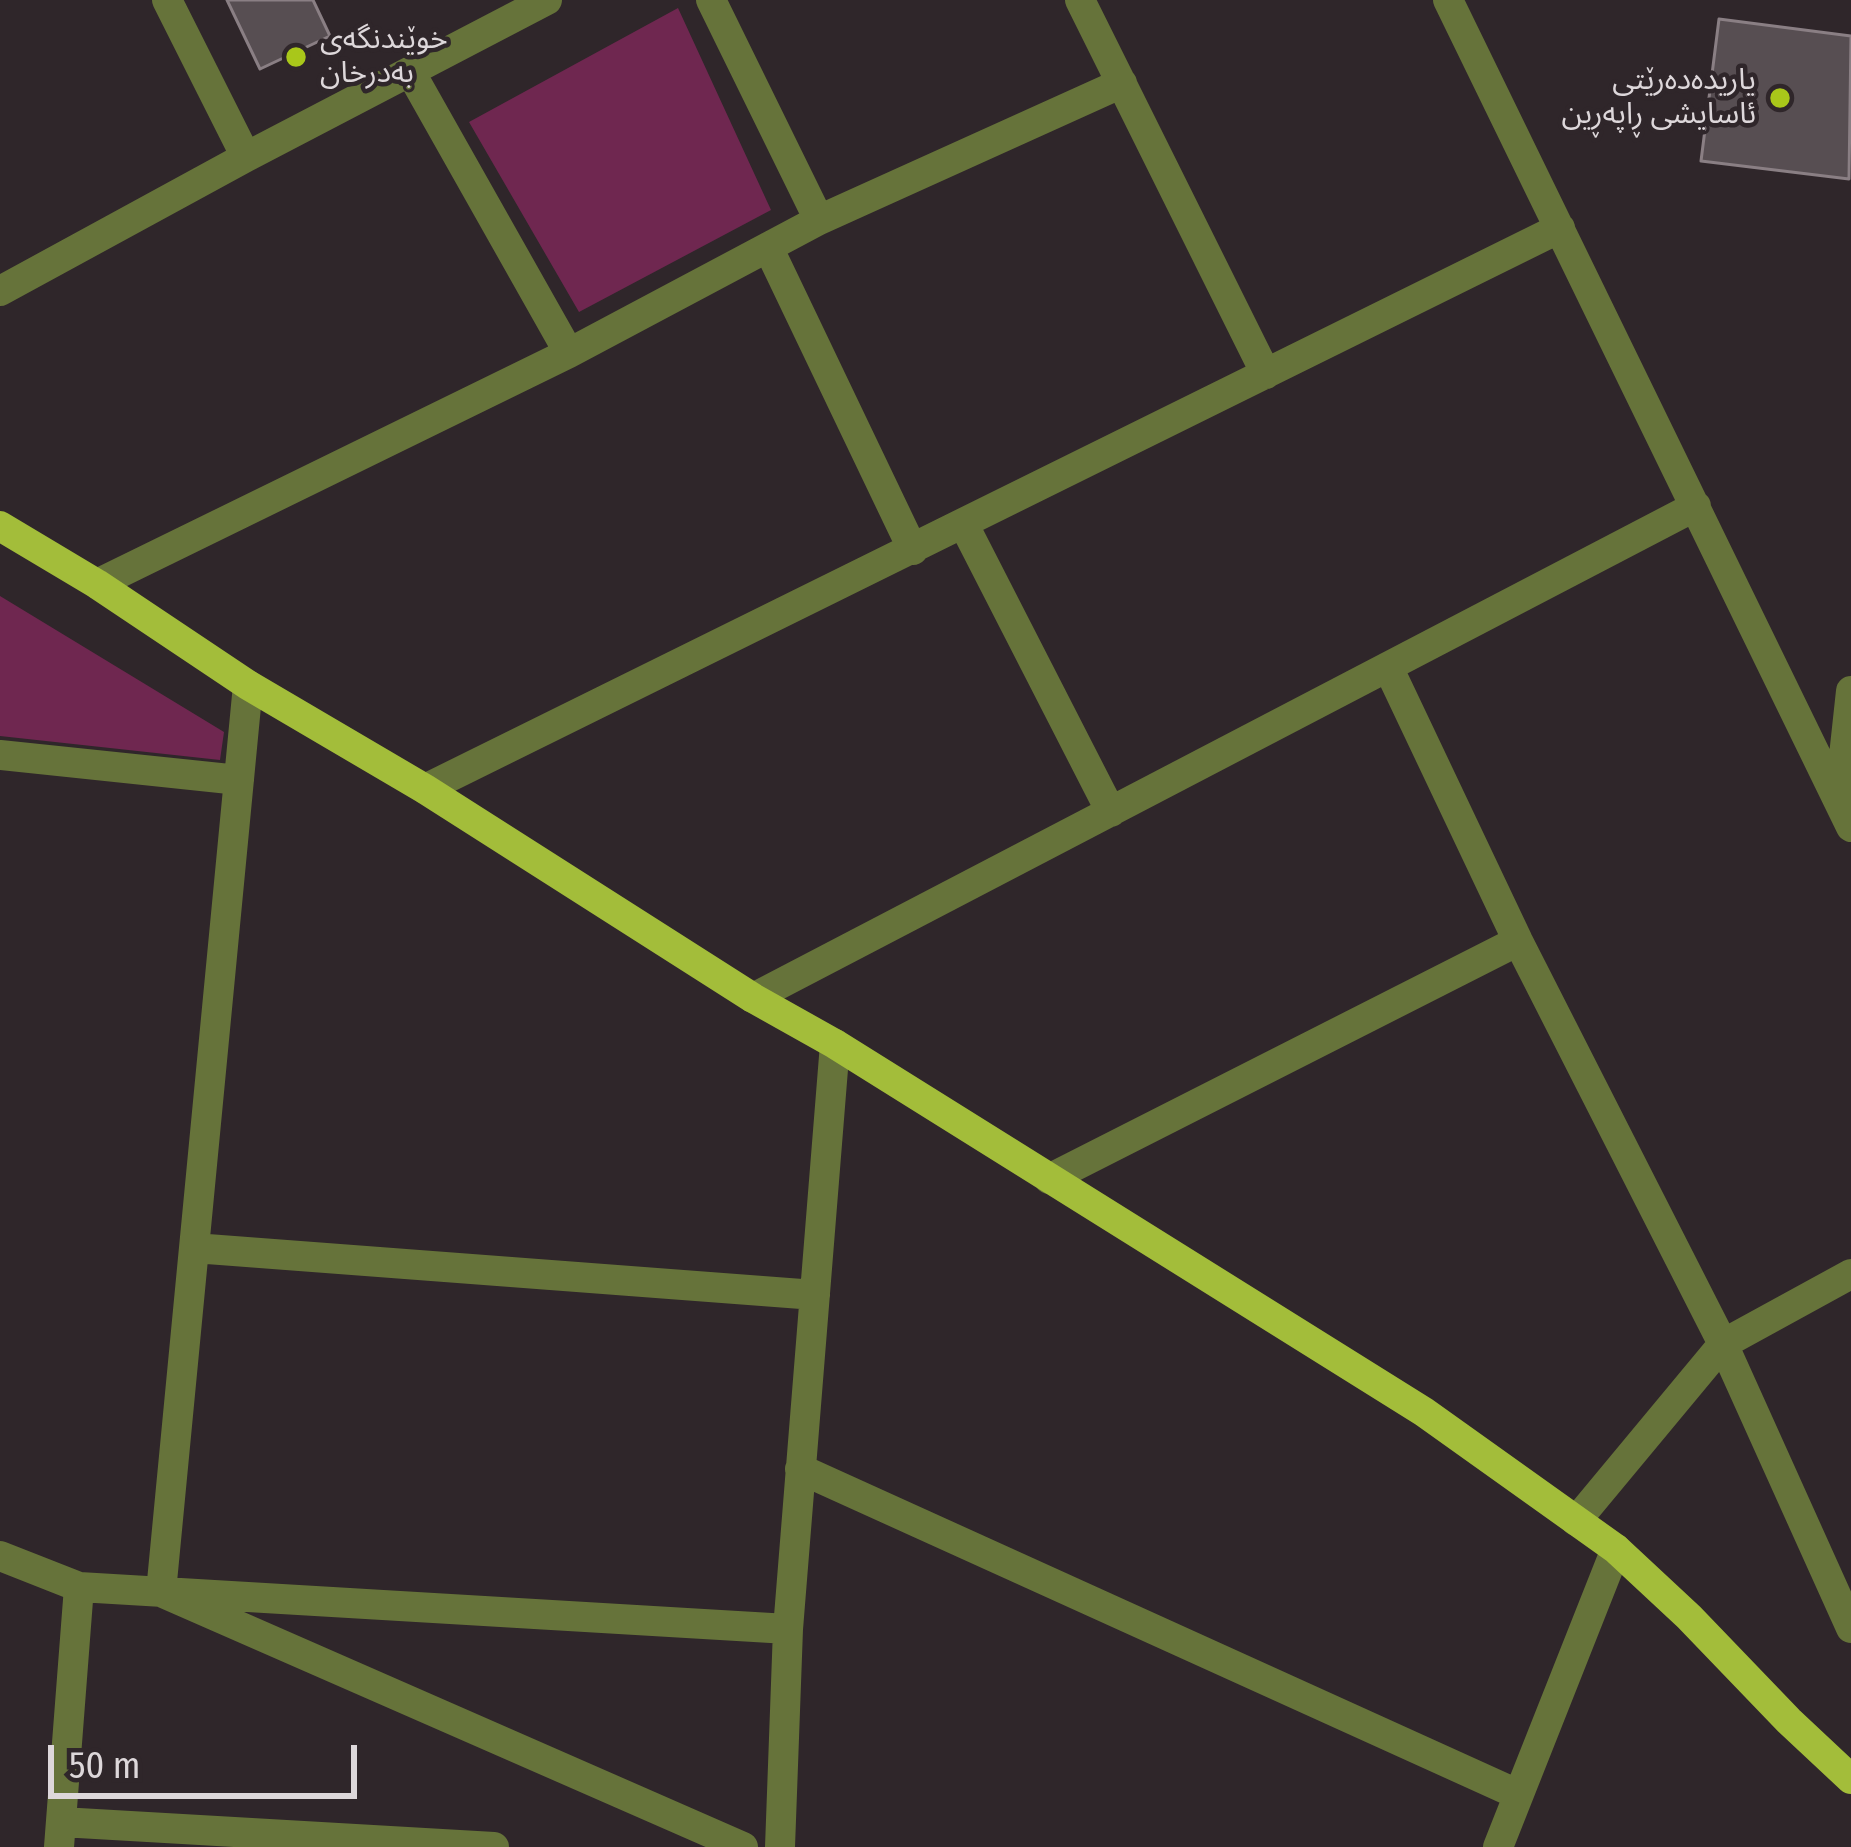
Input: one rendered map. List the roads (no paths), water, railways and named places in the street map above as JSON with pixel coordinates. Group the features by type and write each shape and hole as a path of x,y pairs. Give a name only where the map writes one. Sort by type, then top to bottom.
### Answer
{"main road":[{"path":"0,526 97,584 248,686 425,789 753,998 835,1044 1424,1412 1616,1550 1851,1779"}],"street":[{"path":"167,0 246,157"},
{"path":"0,292 547,0"},
{"path":"710,0 819,220"},
{"path":"1080,0 1266,374"},
{"path":"1448,0 1847,810"},
{"path":"411,73 569,353"},
{"path":"97,584 569,353 819,220 1122,83"},
{"path":"425,789 1560,228"},
{"path":"768,247 913,550"},
{"path":"753,998 1696,506"},
{"path":"964,525 1111,812"},
{"path":"1388,667 1518,941 1724,1344 1851,1628"},
{"path":"161,1592 248,686"},
{"path":"1847,810 1851,691"},
{"path":"0,755 239,780"},
{"path":"1048,1179 1518,941"},
{"path":"780,1847 788,1629 835,1044"},
{"path":"194,1248 814,1295"},
{"path":"1576,1521 1724,1344 1851,1274"},
{"path":"800,1469 1517,1793"},
{"path":"1498,1847 1616,1550"},
{"path":"0,1556 79,1587 788,1629"},
{"path":"79,1587 60,1835 494,1847"},
{"path":"161,1592 742,1847"}],"place":[{"name":"خوێندنگەی بەدرخان","path":"296,57"},
{"name":"یاریدەدەرێتی ئاسایشی ڕاپەڕین","path":"1780,98"}]}
